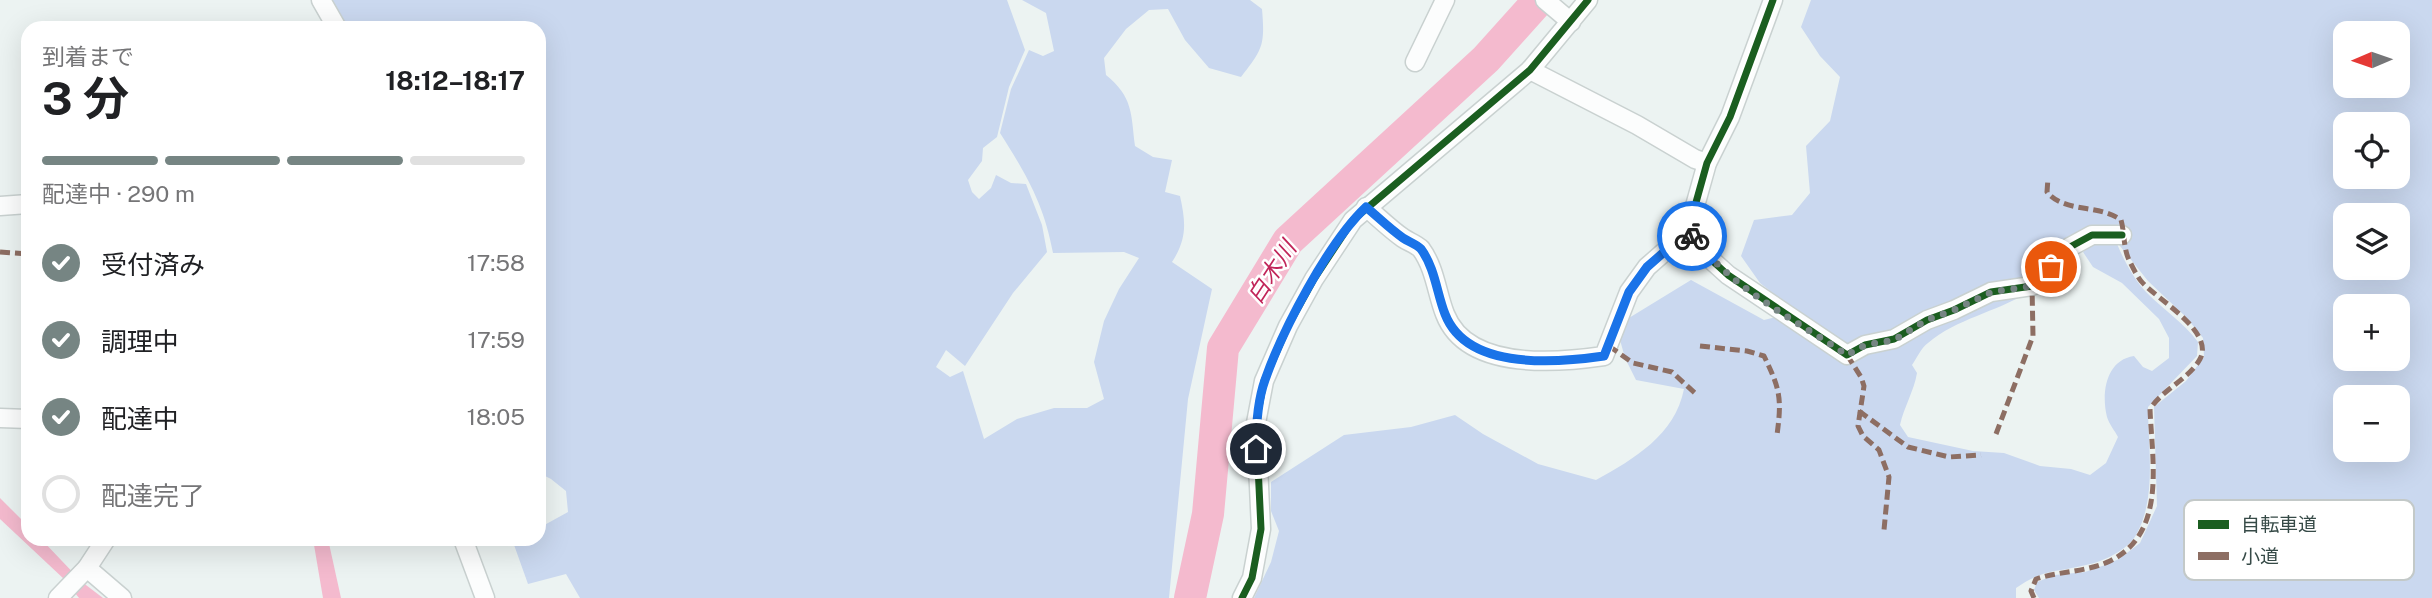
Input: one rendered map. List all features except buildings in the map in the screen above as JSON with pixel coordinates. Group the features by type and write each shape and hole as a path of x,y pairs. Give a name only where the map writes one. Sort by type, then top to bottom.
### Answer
{"street":[{"path":"321,0 333,21"},
{"path":"1415,62 1445,0"},
{"path":"1545,0 1571,22"},
{"path":"1242,598 1252,578 1261,529 1256,423 1264,382 1288,326 1314,279 1353,220 1530,69 1588,0"},
{"path":"1366,207 1403,238 1419,247 1428,262 1445,316 1453,330 1475,347 1497,357 1522,360 1604,356 1629,292 1647,267 1688,231 1707,163 1730,117 1773,0"},
{"path":"1530,69 1707,163"},
{"path":"0,206 21,204"},
{"path":"1688,231 1707,256 1728,275 1847,355 1865,345 1894,340 1927,320 1992,292 2032,286 2070,247 2092,235 2122,235"},
{"path":"0,418 21,419"},
{"path":"62,594 84,571 101,546"},
{"path":"466,546 485,598"},
{"path":"84,571 122,598"}],"shaded area":[{"path":"330,0 1007,0 1025,50 1009,87 997,137 983,148 982,161 968,180 972,192 979,199 991,188 996,175 1011,183 1026,184 1042,225 1047,252 1013,293 965,366 946,350 936,367 950,377 963,371 984,439 1017,419 1054,408 1087,408 1104,399 1094,362 1104,321 1119,289 1139,258 1124,252 1053,253 1045,219 1033,190 1000,133 1011,89 1029,50 1043,56 1054,51 1046,13 1022,0 1250,0 1262,9 1263,31 1258,53 1241,77 1209,68 1185,40 1168,9 1149,10 1126,29 1104,58 1106,75 1121,91 1129,106 1135,146 1153,157 1172,160 1165,192 1180,196 1184,223 1183,238 1172,262 1212,289 1188,399 1169,598 580,598 566,574 528,584 514,546 546,546 546,524 568,512 566,491 546,476 546,21 340,21"},
{"path":"1811,0 2432,0 2432,598 2039,598 2034,590 2037,582 2055,575 2085,572 2105,565 2119,559 2140,543 2157,506 2154,407 2186,381 2204,357 2203,338 2186,317 2148,281 2116,241 2142,288 2198,342 2197,356 2148,407 2149,489 2143,521 2136,535 2121,550 2099,561 2035,577 2016,588 2016,598 1254,598 1271,562 1279,531 1271,511 1271,482 1344,435 1411,427 1455,415 1483,434 1538,464 1596,480 1638,454 1651,444 1672,420 1684,389 1636,380 1625,358 1617,329 1624,321 1691,280 1764,320 1780,316 1848,360 1971,306 1848,352 1760,283 1741,256 1754,220 1792,215 1810,193 1806,146 1830,121 1840,77 1820,56 1801,27","holes":["2080,235 2094,243 2083,252 2093,267 2122,283 2159,319 2169,338 2169,358 2152,371 2143,367 2134,356 2117,364 2112,371 2106,388 2105,408 2108,420 2118,437 2106,463 2090,475 2071,469 2040,466 2004,453 1973,451 1908,437 1900,425 1917,373 1912,365 1923,348 1951,328 2027,293 1978,304 2028,285 2046,266 2061,243"]},
{"path":"0,498 21,519 21,539 0,519"},
{"path":"29,546 48,546 82,582 103,598 79,598 64,579"},
{"path":"314,546 330,546 341,598 323,598"}],"waterway":[{"name":"白木川","path":"1190,598 1208,514 1223,348 1288,241 1486,59 1539,0"}],"marked path":[{"path":"2034,598 2031,591 2036,579 2110,561 2128,549 2141,533 2152,494 2150,409 2195,366 2200,359 2202,348 2192,327 2138,277 2126,252 2121,220 2103,212 2072,206 2054,199 2047,192 2048,178"},
{"path":"0,252 21,254"},
{"path":"1996,434 2033,336 2032,286"},
{"path":"1609,346 1633,363 1672,372 1697,395"},
{"path":"1700,346 1747,351 1764,356 1778,394 1777,435"},
{"path":"1847,355 1864,386 1858,426 1863,436 1879,450 1889,477 1884,530"},
{"path":"1859,411 1908,447 1949,457 1981,455"}],"cycle path":[{"path":"1242,598 1252,578 1261,529 1256,423 1264,381 1288,326 1314,279 1353,220 1530,70 1588,0"},
{"path":"1366,207 1421,249 1433,273 1445,314 1456,332 1472,346 1492,354 1538,361 1604,356 1629,292 1647,267 1688,231 1707,163 1730,117 1773,0"},
{"path":"1688,231 1707,256 1728,275 1847,355 1865,345 1894,339 1927,320 1991,292 2032,286 2070,247 2092,235 2122,235"}],"way so far":[{"path":"1692,236 1707,256 1728,275 1847,355 1865,345 1894,340 1927,320 1992,292 2032,286 2051,267"}],"route":[{"path":"1256,449 1256,423 1264,382 1288,326 1314,279 1353,220 1366,207 1403,238 1419,247 1428,262 1445,316 1453,330 1475,347 1497,357 1522,360 1604,356 1629,292 1647,267 1688,231 1692,236"}]}
